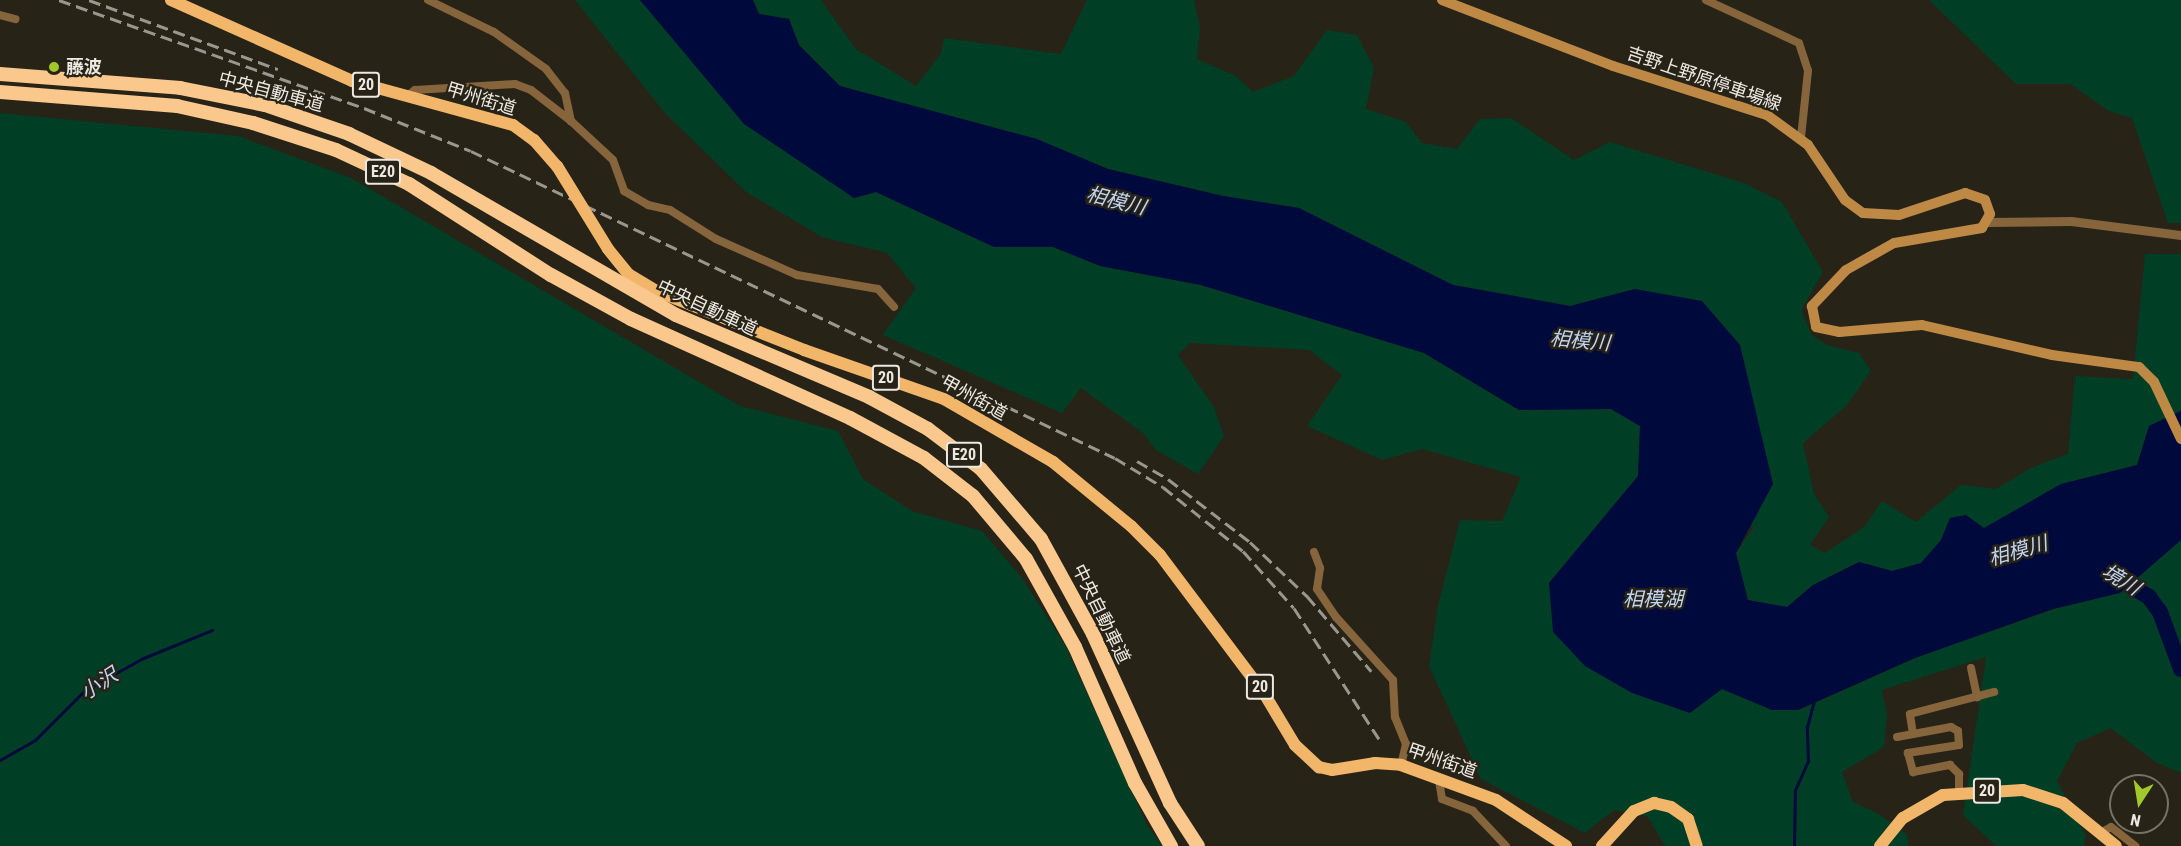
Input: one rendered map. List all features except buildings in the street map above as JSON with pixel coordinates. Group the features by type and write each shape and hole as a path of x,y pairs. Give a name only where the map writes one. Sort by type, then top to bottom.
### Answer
{"highway":[{"name":"甲州街道","path":"171,0 296,59 407,96 513,125 534,140 557,166 608,249 628,274 656,291 804,350 944,399 1053,462 1131,526 1160,555 1249,672 1308,760 1332,770 1375,762 1401,765 1496,800 1566,846"},
{"name":"中央自動車道","path":"0,74 180,88 308,118 431,173 555,248 675,315 899,412 928,429 981,469 1023,514 1056,564 1093,634 1149,761 1198,846"},
{"name":"中央自動車道","path":"0,92 177,106 253,123 336,150 409,184 588,296 726,365 890,438 951,477 989,513 1026,559 1054,607 1135,783 1171,846"},
{"name":"20","path":"1880,846 1914,810 1943,795 2037,792 2063,803 2102,832 2116,846"},
{"path":"1602,846 1634,811 1654,803 1671,807 1688,819 1697,846"}],"main road":[{"name":"吉野上野原停車場線","path":"1442,0 1613,66 1767,115 1801,138 1820,157 1845,200 1863,213 1899,215 1965,193 1985,200 1990,214 1988,222"},
{"path":"1988,222 1972,232 1894,243 1862,259 1818,296 1812,306 1816,327 1839,332 1922,325 2052,355 2125,363 2148,374 2181,439"}],"street":[{"path":"428,0 494,32 546,69 565,93 571,121"},
{"path":"1706,0 1799,43 1808,71 1801,138"},
{"path":"0,15 15,19"},
{"path":"407,96 415,90 515,84 531,90 571,121 614,160 624,191 648,205 670,210 716,239 797,275 878,289 894,307"},
{"path":"1988,222 2071,220 2181,235"},
{"path":"1314,552 1320,568 1317,589 1336,617 1393,680 1395,717 1406,744 1401,765"},
{"path":"1971,668 1977,697"},
{"path":"1913,734 1910,714 1994,692"},
{"path":"1897,737 1951,727 1958,731 1959,745 1908,753 1913,772 1950,765 1959,774 1959,793"},
{"path":"1439,780 1442,799 1473,811 1506,846"},
{"path":"2102,832 2111,826 2135,846"}],"green space":[{"path":"575,0 640,0 824,175 854,198 876,192 994,247 1053,247 1100,266 1201,285 1424,353 1519,410 1611,409 1640,426 1638,476 1549,583 1722,689 1772,710 1799,710 1915,658 2054,609 2119,593 2181,540 2181,773 2157,763 2111,728 2077,743 2057,781 2086,836 2084,846 1996,846 1963,815 1986,657 1882,690 1887,715 1884,747 1842,772 1853,802 1877,813 1907,834 1908,846 1665,846 1647,816 1614,810 1585,833 1481,779 1429,666 1438,606 1460,520 1502,521 1521,477 1422,449 1382,460 1307,426 1342,375 1309,350 1190,343 1178,355 1214,407 1224,436 1198,474 1156,450 1143,433 1081,388 1062,413 883,335 916,288 887,253 822,237 746,192 664,112"},
{"path":"753,0 821,0 856,49 916,86 941,53 944,38 1061,54 1087,0 1194,0 1200,28 1197,59 1236,76 1253,92 1294,76 1327,30 1357,35 1374,68 1366,109 1406,122 1422,143 1457,149 1480,119 1511,118 1574,160 1610,142 1744,183 1782,202 1823,272 1801,310 1812,335 1827,345 1859,353 1871,371 1846,406 1803,443 1814,494 1829,517 1810,545 1825,553 1864,527 1882,501 1916,522 1961,485 1996,489 2033,467 2068,454 2075,376 2133,379 2145,254 2181,254 2181,411 2149,426 2137,465 2061,484 1984,529 1966,515 1950,518 1941,540 1921,563 1892,571 1859,562 1813,585 1787,607 1747,600 1736,553 1753,528 1635,289 1570,306 1453,285 1299,208 1223,196 1108,169 1036,139 840,86 799,45 789,19 759,14"},
{"path":"1929,0 2181,0 2181,223 2168,223 2132,118 2109,111 2070,84 2016,84"},
{"path":"0,113 238,136 351,178 740,406 838,431 863,479 912,511 982,531 1022,578 1065,645 1147,825 1162,846 0,846"}],"water":[{"name":"相模湖","path":"640,0 753,0 759,14 789,19 799,45 840,86 1037,139 1108,169 1223,196 1299,208 1453,285 1570,306 1635,289 1702,301 1740,345 1773,484 1736,553 1748,600 1787,607 1813,585 1859,562 1892,571 1921,563 1941,540 1950,518 1966,515 1984,528 2061,484 2137,465 2149,426 2181,411 2181,540 2120,593 2053,609 1915,658 1798,710 1772,710 1722,689 1690,713 1632,693 1585,666 1553,632 1549,583 1638,476 1640,426 1611,409 1519,410 1424,353 1201,285 1100,266 1053,247 994,247 876,192 854,198 744,124"}],"waterway":[{"name":"境川","path":"2112,575 2149,597 2160,612 2181,669"},
{"name":"小沢","path":"0,760 35,740 84,691 141,659 212,630"},
{"path":"1794,846 1795,790 1808,761 1807,727 1814,700"}],"railway":[{"path":"59,0 364,108 471,151 1115,458 1163,487 1243,551 1294,608 1379,739"},
{"path":"89,0 278,69"},
{"path":"1137,461 1168,479 1250,542 1307,596 1371,671"}],"place":[{"name":"藤波","path":"54,67"}],"water label":[{"name":"相模川","path":"1116,201"},
{"name":"相模川","path":"1580,341"},
{"name":"相模川","path":"2018,551"}]}
